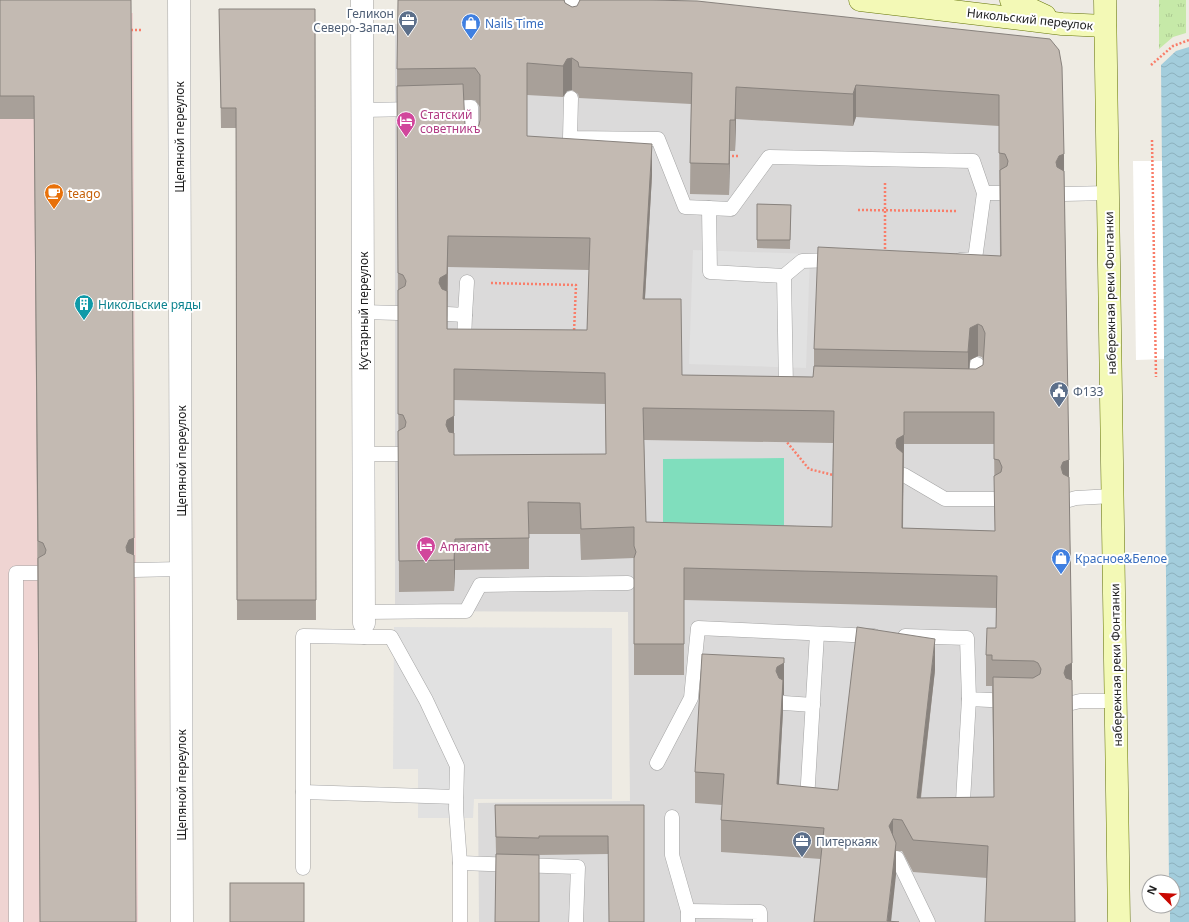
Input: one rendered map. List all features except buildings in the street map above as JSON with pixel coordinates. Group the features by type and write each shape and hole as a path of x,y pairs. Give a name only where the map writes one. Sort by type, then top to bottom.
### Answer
{"street":[{"name":"Щепяной переулок","path":"179,0 182,922"},
{"name":"Кустарный переулок","path":"362,0 364,624"},
{"name":"Никольский переулок","path":"860,0 928,3 1062,24 1105,26"},
{"path":"1011,0 1062,24"},
{"name":"набережная реки Фонтанки","path":"1105,0 1119,922"}],"lane":[{"path":"572,0 572,30"},
{"path":"571,98 570,138 658,139 685,207 731,209 769,157 973,161 984,193 975,259 945,260"},
{"path":"362,110 471,107 472,152"},
{"path":"984,193 1000,193"},
{"path":"1064,194 1109,193"},
{"path":"709,208 710,272 784,276 802,261 886,260"},
{"path":"784,276 786,388 810,389"},
{"path":"467,282 464,342 480,343"},
{"path":"363,312 398,313"},
{"path":"447,314 465,315"},
{"path":"960,392 976,392 977,364"},
{"path":"363,454 398,454"},
{"path":"904,475 944,499 994,499"},
{"path":"1069,500 1076,498 1113,496"},
{"path":"134,570 181,569"},
{"path":"16,922 16,573 38,573"},
{"path":"303,868 303,636 364,624 466,611 480,585 628,583"},
{"path":"364,624 391,637 426,700 457,766 456,797 460,863 460,922"},
{"path":"657,763 696,699 698,628 817,634 967,638 969,699 963,801"},
{"path":"807,800 817,634"},
{"path":"969,699 1026,701"},
{"path":"1072,703 1080,700 1116,701"},
{"path":"784,703 812,705"},
{"path":"303,792 456,797"},
{"path":"672,817 672,855 688,917 760,912 760,922"},
{"path":"897,858 928,922"},
{"path":"460,863 578,867 576,922"}],"path":[{"path":"131,30 143,30"},
{"path":"1151,65 1173,46 1189,40"},
{"path":"1152,140 1156,377"},
{"path":"724,156 769,157"},
{"path":"885,159 886,260"},
{"path":"858,210 982,212"},
{"path":"467,282 576,285 574,337"},
{"path":"786,436 786,441 809,470 833,475"}],"shaded area":[{"name":"Никольские ряды","path":"0,10 133,13 138,922 0,922"},
{"path":"395,24 698,30 1051,68 1063,82 1075,922 479,922 478,803 630,801 628,612 395,611"},
{"path":"693,250 810,254 806,368 689,364"},
{"path":"394,627 612,628 612,799 474,799 473,818 418,818 418,769 393,769"}],"green space":[{"path":"1159,0 1186,0 1186,33 1173,37 1159,49"},
{"path":"784,458 784,537 663,537 663,459"}],"water":[{"path":"1189,47 1189,922 1170,922 1170,914 1181,914 1181,874 1169,874 1161,65 1176,51"}],"pier":[{"path":"1133,161 1162,161 1164,359 1136,360"}],"place":[{"name":"Геликон Северо-Запад","path":"408,37"},
{"name":"Nails Time","path":"471,40"},
{"name":"Статский советникъ","path":"406,138"},
{"name":"teago","path":"54,210"},
{"name":"Никольские ряды","path":"84,321"},
{"name":"Ф133","path":"1059,408"},
{"name":"Amarant","path":"426,563"},
{"name":"Красное&Белое","path":"1061,575"},
{"name":"Питеркаяк","path":"802,858"}]}
